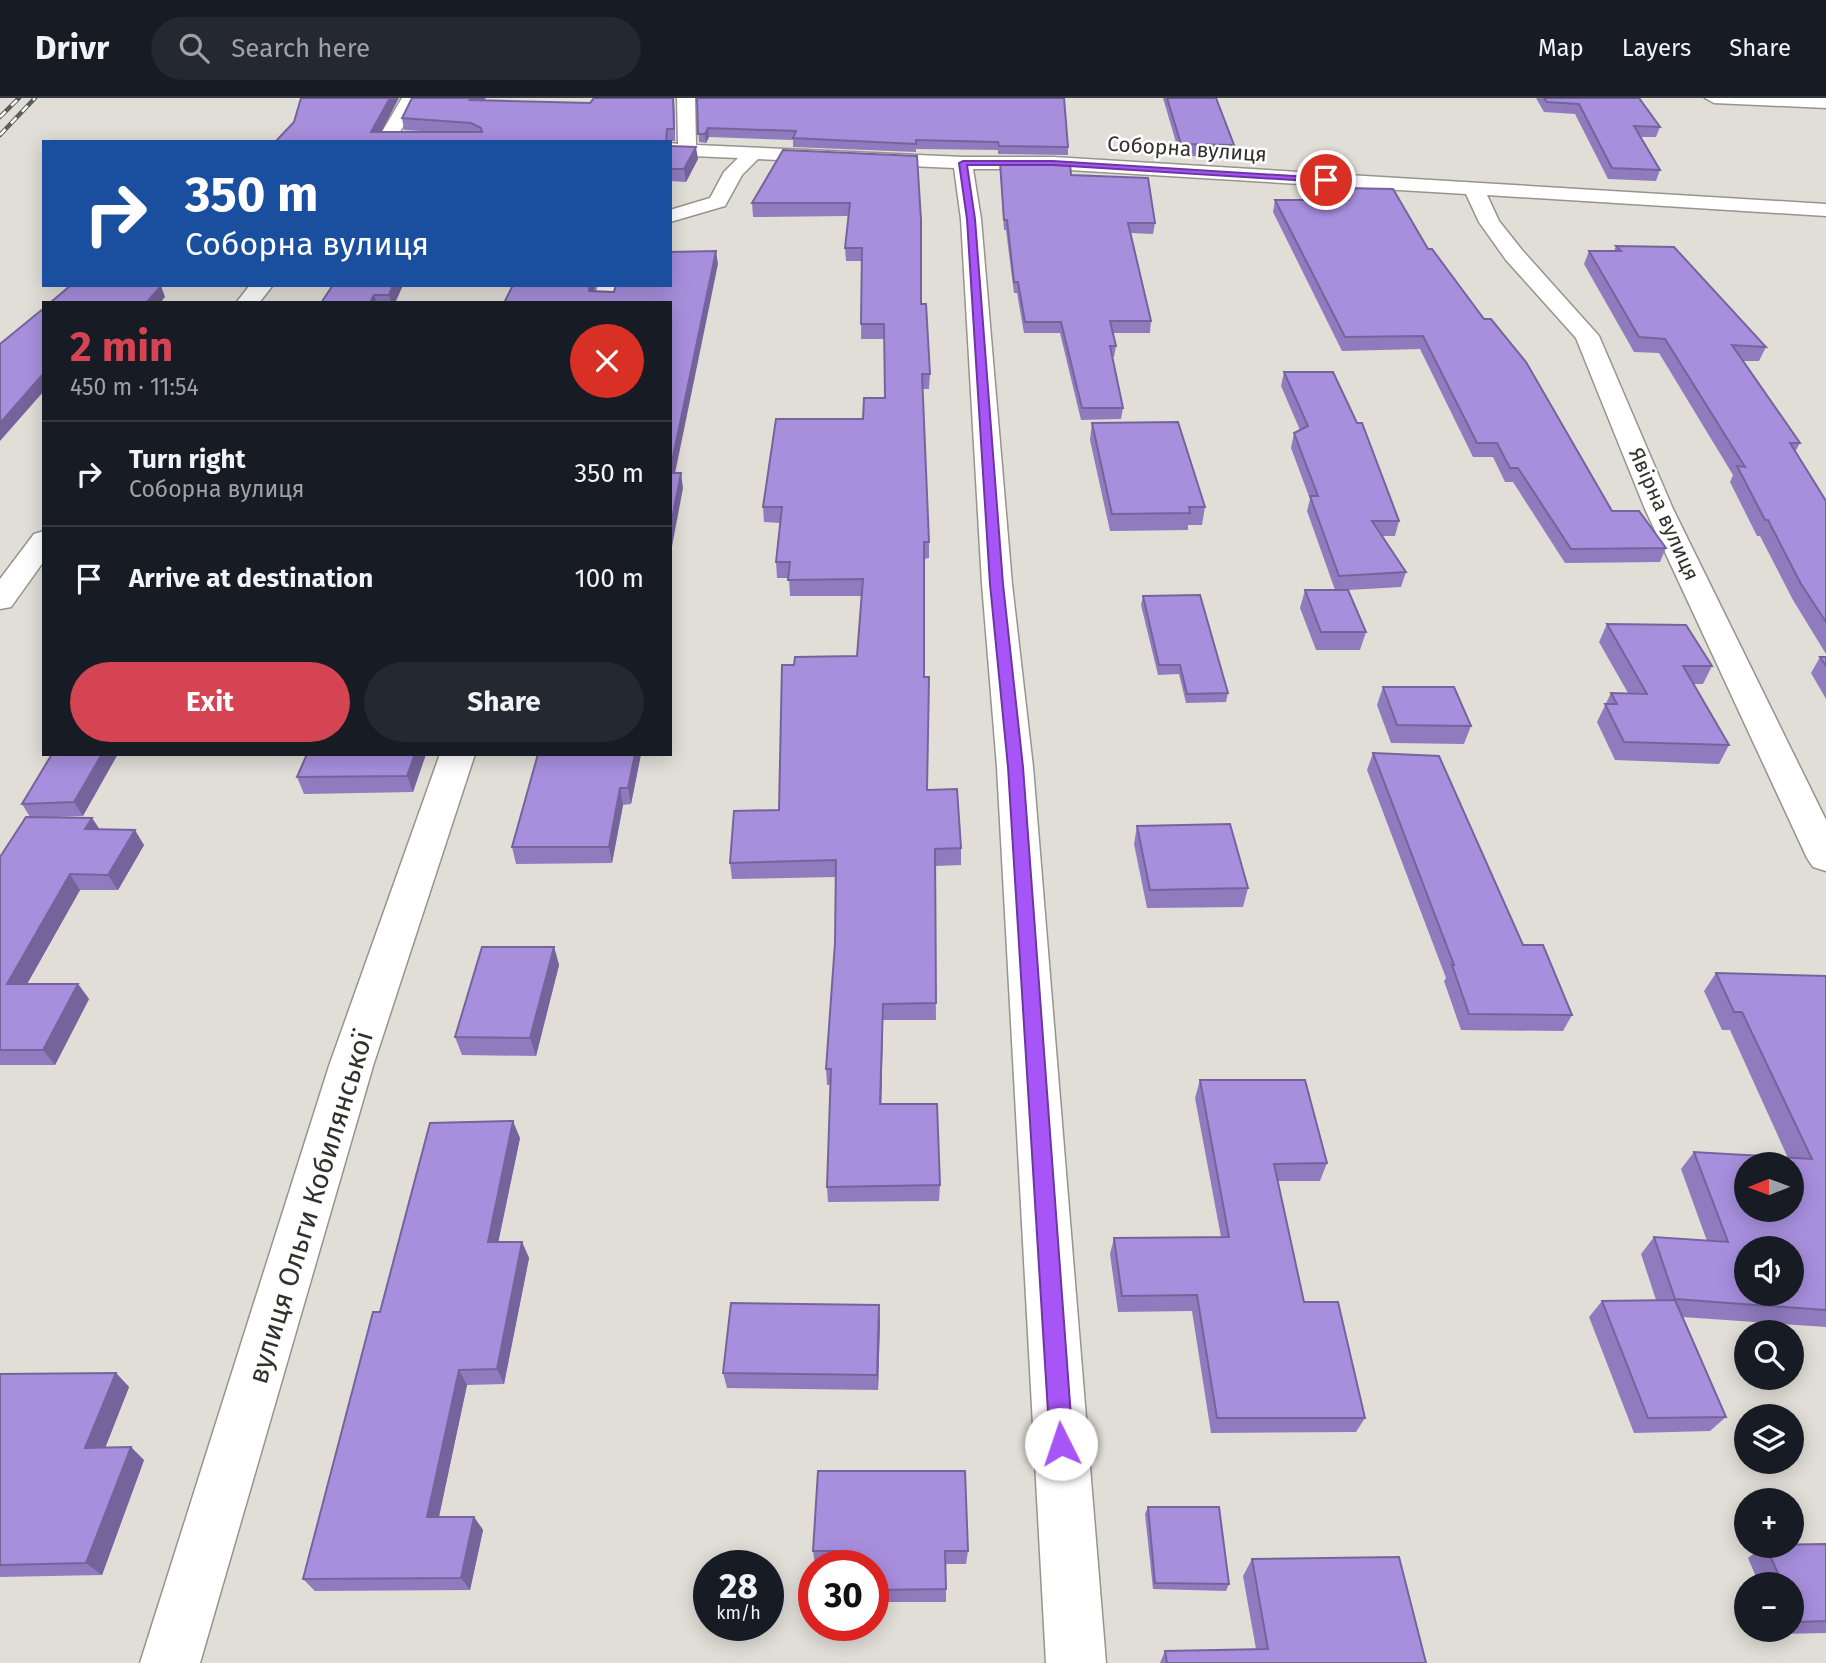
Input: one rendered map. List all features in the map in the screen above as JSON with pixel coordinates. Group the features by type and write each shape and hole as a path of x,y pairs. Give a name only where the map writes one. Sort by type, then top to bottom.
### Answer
{"street":[{"path":"393,139 411,98"},
{"path":"679,149 686,98"},
{"path":"1714,98 1826,103"},
{"name":"Соборна вулиця","path":"679,149 963,163 1053,163 1826,210"},
{"path":"672,215 718,202 734,172 753,153"},
{"path":"963,163 971,219 997,584 1015,767 1076,1663"},
{"name":"Явірна вулиця","path":"1474,189 1489,222 1514,255 1587,336 1659,509 1826,858"},
{"path":"249,301 260,287"},
{"path":"0,600 42,543"},
{"name":"вулиця Ольги Кобилянської","path":"170,1663 351,1066 457,756"}],"building":[{"path":"301,98 390,98 371,132 482,132 481,128 471,123 402,118 412,98 590,103 594,98 673,98 674,129 667,129 666,140 277,140 294,122"},
{"path":"697,98 1064,98 1068,147 999,146 998,142 916,140 916,144 793,138 796,131 708,128 705,134 698,134"},
{"path":"1167,98 1216,98 1234,145 1181,144"},
{"path":"1544,98 1639,98 1660,127 1634,126 1660,170 1612,168 1579,104 1547,102"},
{"path":"672,146 696,147 684,169 672,169"},
{"path":"783,150 917,156 921,220 921,304 926,304 930,374 922,374 929,542 924,542 924,677 929,677 927,790 957,789 961,848 935,849 936,1003 883,1004 880,1104 937,1104 940,1185 827,1187 831,1069 826,1069 835,943 836,860 730,863 734,811 779,810 782,665 794,665 795,657 857,656 863,579 788,580 790,562 776,562 782,507 763,507 776,419 863,419 864,398 885,398 884,324 861,324 862,248 845,248 850,203 752,203"},
{"path":"1000,162 1070,163 1071,175 1148,178 1155,223 1128,223 1151,321 1110,321 1116,346 1110,346 1123,408 1082,408 1061,322 1025,322 1018,282 1014,282 1007,220 1004,220"},
{"path":"1342,188 1393,189 1428,249 1432,249 1484,319 1491,319 1526,362 1612,511 1639,511 1666,548 1571,549 1518,468 1510,468 1497,443 1477,443 1423,336 1345,337 1275,200 1348,200"},
{"path":"1616,246 1674,247 1766,347 1732,345 1800,443 1790,443 1826,501 1826,622 1801,584 1737,466 1745,467 1665,339 1639,337 1589,251 1621,251"},
{"path":"716,251 672,461 672,301 505,301 512,287 590,287 589,291 614,292 615,287 672,287 672,252"},
{"path":"69,287 160,287 148,301 52,301"},
{"path":"332,287 392,287 389,295 374,295 371,301 322,301"},
{"path":"42,310 42,375 0,423 0,344"},
{"path":"1284,372 1333,372 1357,423 1362,423 1399,521 1372,521 1406,572 1339,576 1310,496 1318,496 1294,433 1308,426"},
{"path":"1178,422 1205,507 1189,507 1190,513 1112,514 1092,423"},
{"path":"672,473 681,473 672,520"},
{"path":"1305,590 1348,590 1366,632 1321,632"},
{"path":"1200,595 1228,693 1187,694 1180,665 1159,665 1143,596"},
{"path":"1607,624 1686,625 1712,666 1683,666 1729,745 1624,742 1605,704 1617,704 1611,693 1647,694"},
{"path":"1383,687 1454,687 1471,726 1397,725"},
{"path":"1373,753 1439,756 1523,945 1543,945 1572,1015 1469,1014 1454,965"},
{"path":"51,756 101,756 74,802 22,804"},
{"path":"306,756 414,756 407,776 297,777"},
{"path":"537,756 635,756 628,788 620,788 609,847 512,847"},
{"path":"26,817 92,818 85,829 135,830 108,875 70,874 7,984 78,984 43,1050 0,1050 0,857"},
{"path":"1230,824 1248,888 1150,890 1137,826"},
{"path":"482,947 554,947 530,1038 455,1037"},
{"path":"1716,973 1826,976 1826,1310 1771,1306 1804,1306 1804,1236 1734,1236 1734,1303 1675,1299 1654,1237 1728,1242 1694,1152 1734,1154 1734,1222 1804,1222 1804,1159 1812,1159 1742,1012 1734,1012"},
{"path":"1200,1080 1305,1080 1327,1163 1274,1164 1304,1302 1338,1302 1365,1418 1217,1418 1197,1295 1122,1296 1114,1238 1229,1237"},
{"path":"513,1121 488,1242 522,1242 497,1369 459,1370 427,1517 474,1517 461,1578 303,1579 373,1312 380,1312 430,1123"},
{"path":"1675,1300 1726,1417 1648,1418 1602,1301"},
{"path":"731,1303 879,1305 877,1375 723,1373"},
{"path":"116,1373 85,1448 131,1447 86,1563 0,1565 0,1374"},
{"path":"818,1471 965,1471 968,1551 945,1551 946,1589 889,1590 889,1550 813,1550"},
{"path":"1148,1507 1219,1507 1229,1584 1155,1583"},
{"path":"1804,1544 1826,1544 1826,1621 1804,1622 1804,1572 1777,1572 1771,1558 1804,1558"},
{"path":"1399,1557 1426,1663 1167,1663 1165,1651 1268,1649 1252,1559"}],"railway":[{"path":"0,117 19,98"},
{"path":"0,135 35,98"}],"route":[{"path":"1061,1444 1015,767 997,584 971,219 963,163 1053,163 1326,180"}]}
